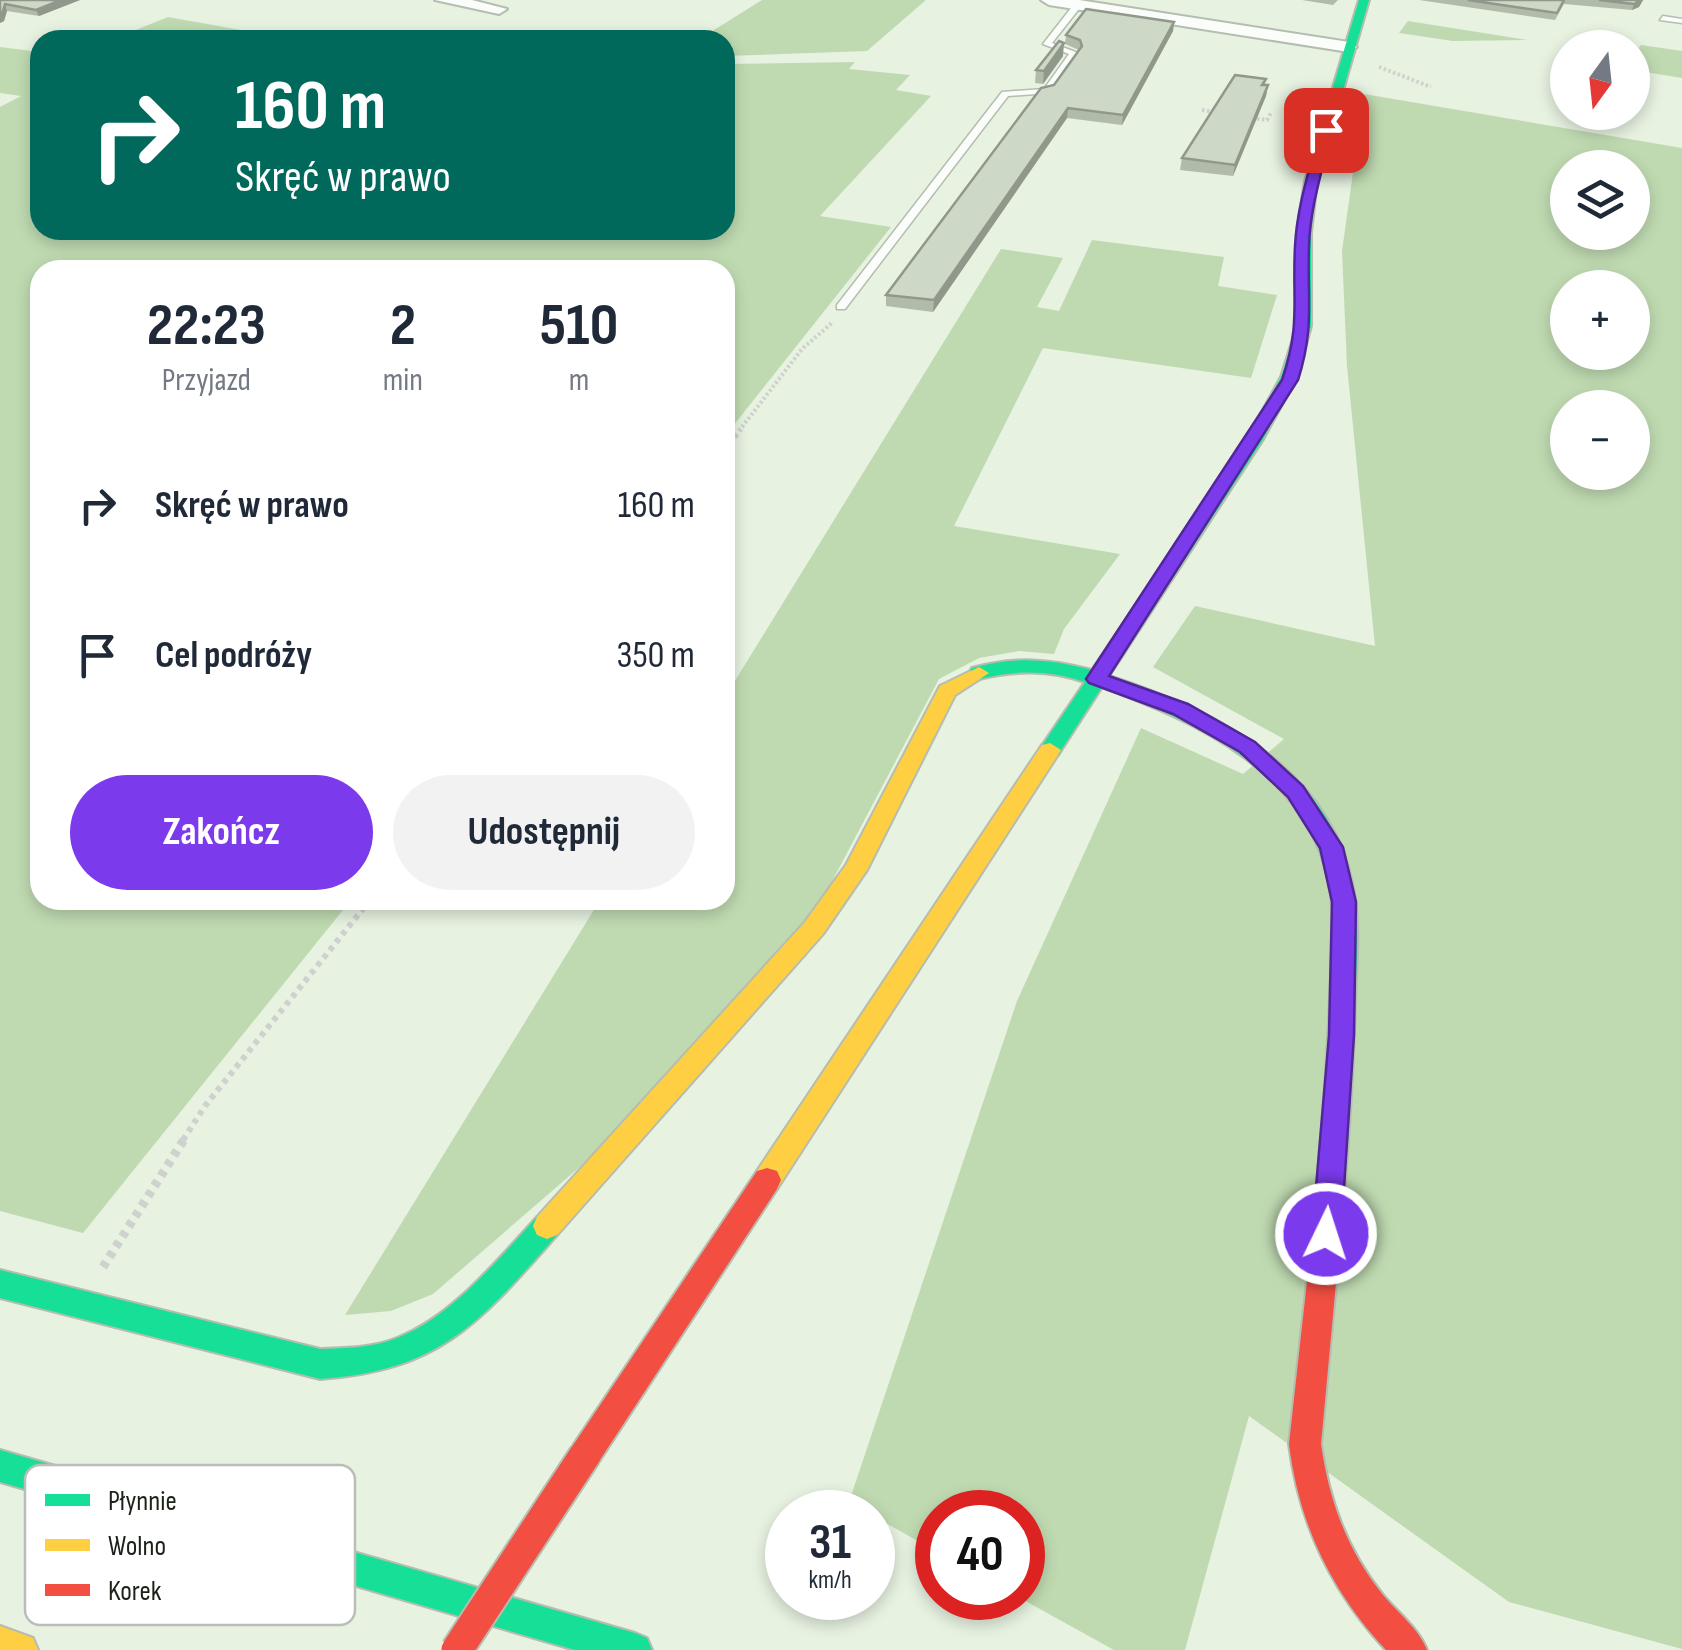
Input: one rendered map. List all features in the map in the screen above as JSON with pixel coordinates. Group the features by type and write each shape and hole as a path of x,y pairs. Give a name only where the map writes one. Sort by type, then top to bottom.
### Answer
{"main road":[{"path":"458,1650 1290,380 1300,348 1305,310 1302,247 1306,206 1364,0"},
{"path":"0,1284 320,1364 372,1360 408,1348 475,1301 514,1263 814,928 855,870 947,691 974,673 1010,663 1056,666 1180,709 1247,747 1296,792 1323,830 1338,866 1344,902 1342,1035 1305,1444 1306,1476 1326,1547 1377,1619 1410,1650"},
{"path":"0,1466 25,1473"},
{"path":"355,1569 635,1650"},
{"path":"0,1644 21,1650"}],"street":[{"path":"443,0 498,10"},
{"path":"1049,0 1349,47"}],"lane":[{"path":"841,307 1005,94 1047,91 1074,53 1047,44 1078,5"},
{"path":"1663,18 1682,20"}],"path":[{"path":"1379,66 1413,83 1432,87"},
{"path":"1202,110 1234,115"},
{"path":"1250,118 1267,120 1270,113"},
{"path":"735,437 802,350 837,317 841,307"},
{"path":"79,1306 205,1106 362,910"}],"green space":[{"path":"762,0 926,0 867,51 735,56 735,30 714,30"},
{"path":"168,17 241,30 136,30"},
{"path":"1408,21 1527,40 1453,41 1399,33"},
{"path":"1650,46 1682,51 1682,78 1650,73"},
{"path":"0,47 30,51 30,240 735,240 735,64 855,62 849,69 910,75 896,90 931,96 820,216 891,227 735,423 735,260 30,260 30,910 343,910 83,1233 0,1211 0,107 21,96 0,93"},
{"path":"1364,94 1550,126 1550,130 1576,130 1682,148 1682,1649 1509,1602 1249,1416 1185,1650 1114,1650 1045,1612 1045,1490 915,1490 915,1540 895,1528 895,1490 853,1490 1017,1001 1141,728 1243,774 1284,739 1153,667 1195,606 1375,646 1347,366 1342,251"},
{"path":"1092,240 1224,257 1218,286 1277,295 1251,378 1043,348 954,526 1120,554 1064,629 1054,654 1019,651 979,658 939,679 819,906 611,1140 433,1294 391,1311 345,1315 594,910 735,910 735,681 1001,249 1063,258 1037,307 1059,311"}],"building":[{"path":"0,0 61,0 36,10 5,4 0,15"},
{"path":"1468,0 1564,0 1557,13"},
{"path":"1599,0 1641,0 1634,4"},
{"path":"1086,9 1174,22 1123,115 1068,108 934,300 886,295 1041,88 1054,85 1082,46 1080,40 1066,35"},
{"path":"1059,41 1064,43 1044,71 1036,70"},
{"path":"1235,75 1266,79 1262,85 1268,85 1235,165 1182,158"}],"traffic: fast":[{"path":"1050,750 1254,441 1289,377 1304,326 1304,232 1311,181 1364,0"},
{"path":"979,673 1021,665 1065,670 1180,710 1242,744 1270,766 1316,819 1332,850 1344,914 1340,1058 1328,1218"},
{"path":"0,1284 320,1364 353,1362 405,1350 444,1327 482,1295 547,1226"},
{"path":"0,1466 25,1473"},
{"path":"355,1569 635,1650"}],"traffic: slow":[{"path":"547,1226 814,928 855,870 947,691 979,673"},
{"path":"767,1180 1050,750"},
{"path":"0,1643 21,1650"}],"traffic: jam":[{"path":"585,1455 767,1180"},
{"path":"1328,1218 1305,1444 1309,1475 1325,1531 1338,1557 1369,1605 1410,1650"},
{"path":"457,1650 585,1455"}],"route":[{"path":"1326,130 1306,206 1302,247 1305,310 1300,348 1290,380 1097,679 1180,709 1247,747 1296,792 1331,847 1344,902 1342,1035 1326,1234"}]}
